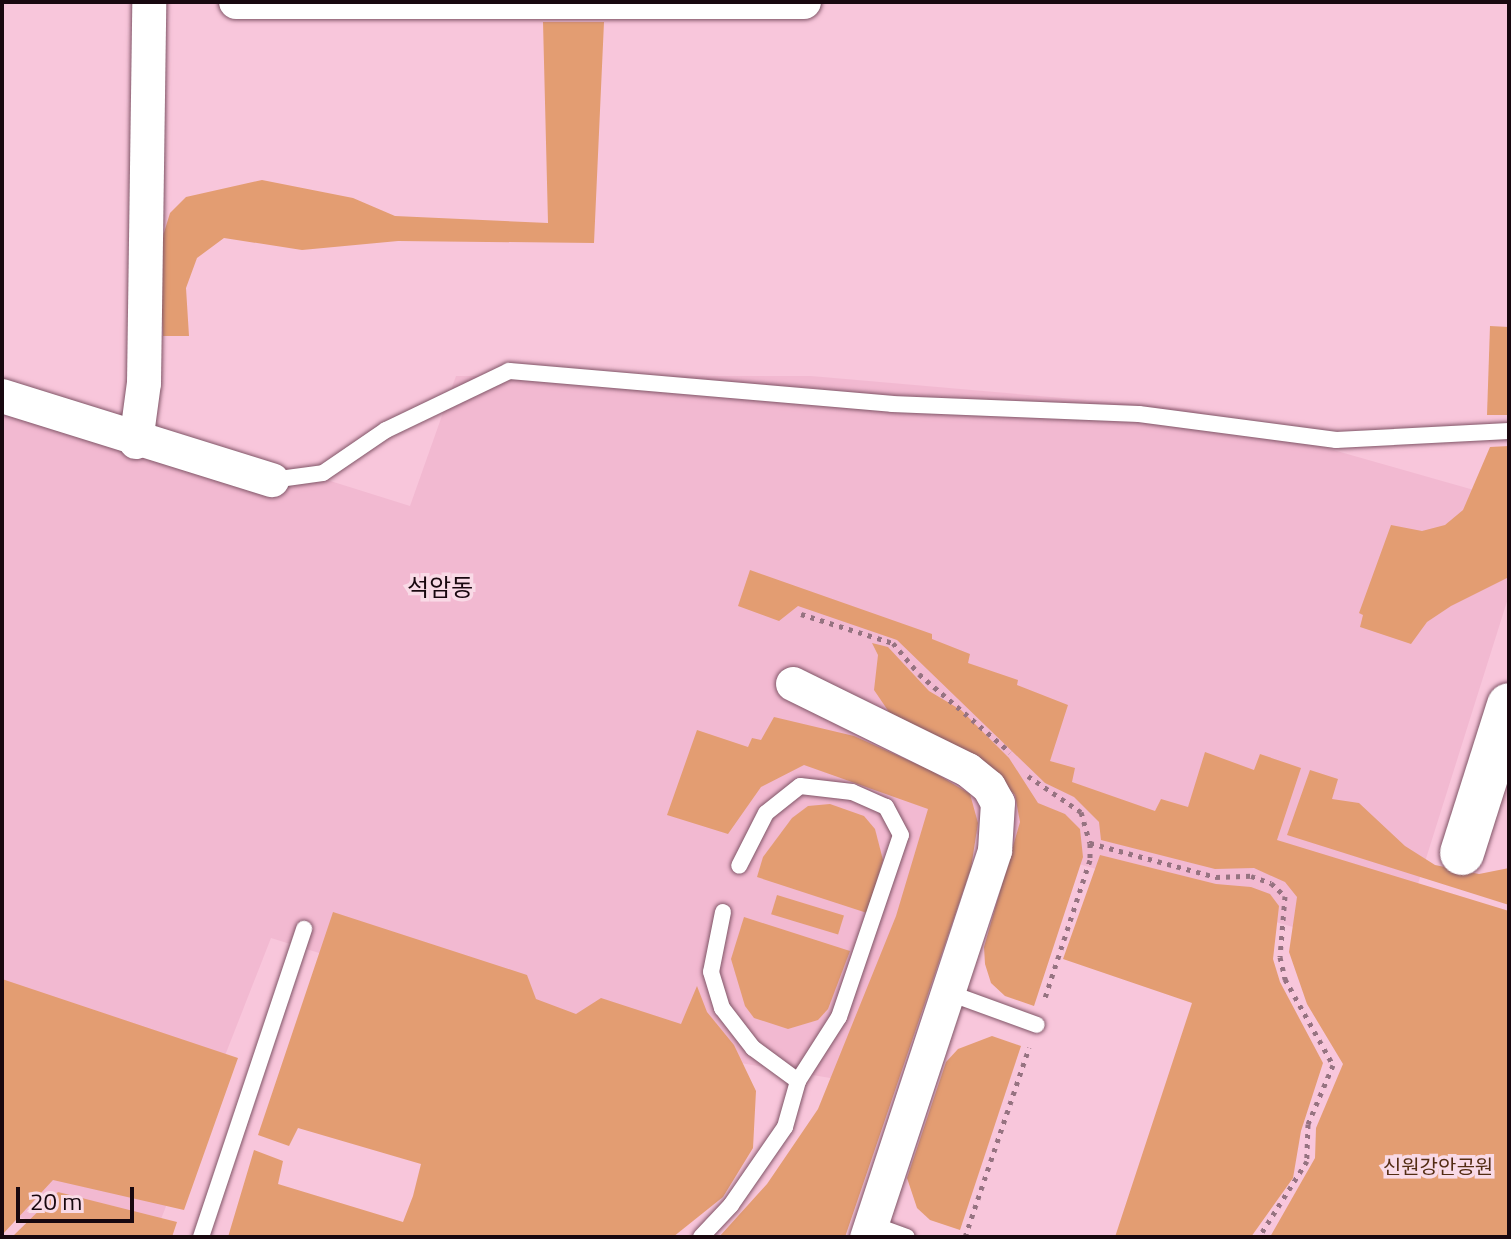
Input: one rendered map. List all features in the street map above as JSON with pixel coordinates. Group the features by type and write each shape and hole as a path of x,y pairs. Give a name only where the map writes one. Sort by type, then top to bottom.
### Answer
{"street":[{"path":"136,442 144,383 149,2"},
{"path":"236,2 804,2"},
{"path":"2,396 136,442 272,480"},
{"path":"793,684 968,770 989,787 998,803 995,851 952,994 869,1231"},
{"path":"1462,853 1509,705"}],"lane":[{"path":"272,480 323,473 386,430 509,371 892,404 1139,414 1336,440 1509,431"},
{"path":"701,1237 731,1205 785,1127 798,1081 839,1017 901,835 886,807 852,792 800,786 766,813 739,866"},
{"path":"723,912 711,972 722,1008 753,1048 798,1081"},
{"path":"201,1237 304,929"},
{"path":"952,994 1037,1025"},
{"path":"869,1231 907,1237"}],"path":[{"path":"1090,843 1216,877 1251,876 1271,883 1285,896 1280,957 1285,979 1333,1065 1308,1124 1307,1161 1259,1237"}],"shaded area":[{"path":"456,376 811,376 1189,409 1509,500 1509,595 1412,903 1334,939 940,823 848,1081 592,1038 271,938 154,1237 78,1237 2,1211 2,378 410,506"}],"green space":[{"path":"543,22 604,22 594,243 398,241 302,250 224,238 197,258 186,288 189,336 163,336 159,249 170,213 186,197 262,180 353,198 395,216 548,223"},
{"path":"1490,326 1509,327 1509,415 1487,415"},
{"path":"1509,446 1509,577 1451,606 1427,622 1411,644 1360,627 1363,615 1359,613 1391,525 1422,531 1445,525 1463,510 1490,447"},
{"name":"신원강안공원","path":"750,570 932,634 932,639 970,654 968,663 1018,680 1017,685 1068,705 1050,761 1075,768 1072,782 1155,811 1161,799 1188,807 1205,752 1254,770 1260,754 1301,768 1277,840 1509,911 1509,1237 1270,1237 1315,1158 1316,1128 1343,1064 1307,1004 1289,952 1297,897 1285,882 1254,868 1215,869 1101,840 1099,822 1074,797 1045,783 897,640 798,606 779,621 738,606"},
{"path":"872,643 888,647 929,691 961,710 1009,758 1038,803 1065,814 1080,829 1083,857 1034,1006 1005,996 991,983 985,964 984,947 1020,822 1015,795 985,762 889,712 874,690 878,655"},
{"path":"774,717 854,736 930,770 970,794 978,823 971,868 845,1237 719,1237 767,1184 818,1109 896,916 928,809 804,765 761,787 728,834 667,815 697,730 748,747 752,738 761,740"},
{"path":"1310,770 1338,779 1332,799 1359,803 1405,846 1435,865 1479,874 1509,868 1509,905 1287,835"},
{"path":"830,804 864,816 875,829 883,860 867,913 757,877 763,857 792,818 808,806"},
{"path":"1100,855 1216,884 1251,887 1270,894 1279,906 1273,959 1280,982 1323,1063 1301,1131 1293,1178 1251,1237 1115,1237 1192,1003 1063,959"},
{"path":"777,895 844,915 838,935 771,914"},
{"path":"333,912 527,975 536,999 576,1014 601,998 681,1024 697,986 707,1012 734,1045 756,1091 753,1148 723,1197 673,1237 228,1237 254,1150 283,1161 278,1184 403,1222 413,1196 421,1164 298,1128 289,1146 258,1135"},
{"path":"744,917 850,951 828,1009 818,1020 788,1029 754,1018 745,1006 731,959"},
{"path":"2,979 238,1058 184,1210 53,1180 2,1235"},
{"path":"992,1036 1021,1046 960,1230 930,1220 917,1208 907,1178 946,1062 958,1049"},
{"path":"58,1192 177,1222 172,1237 12,1237"}],"district":[{"name":"석암동","path":"440,588"}]}
